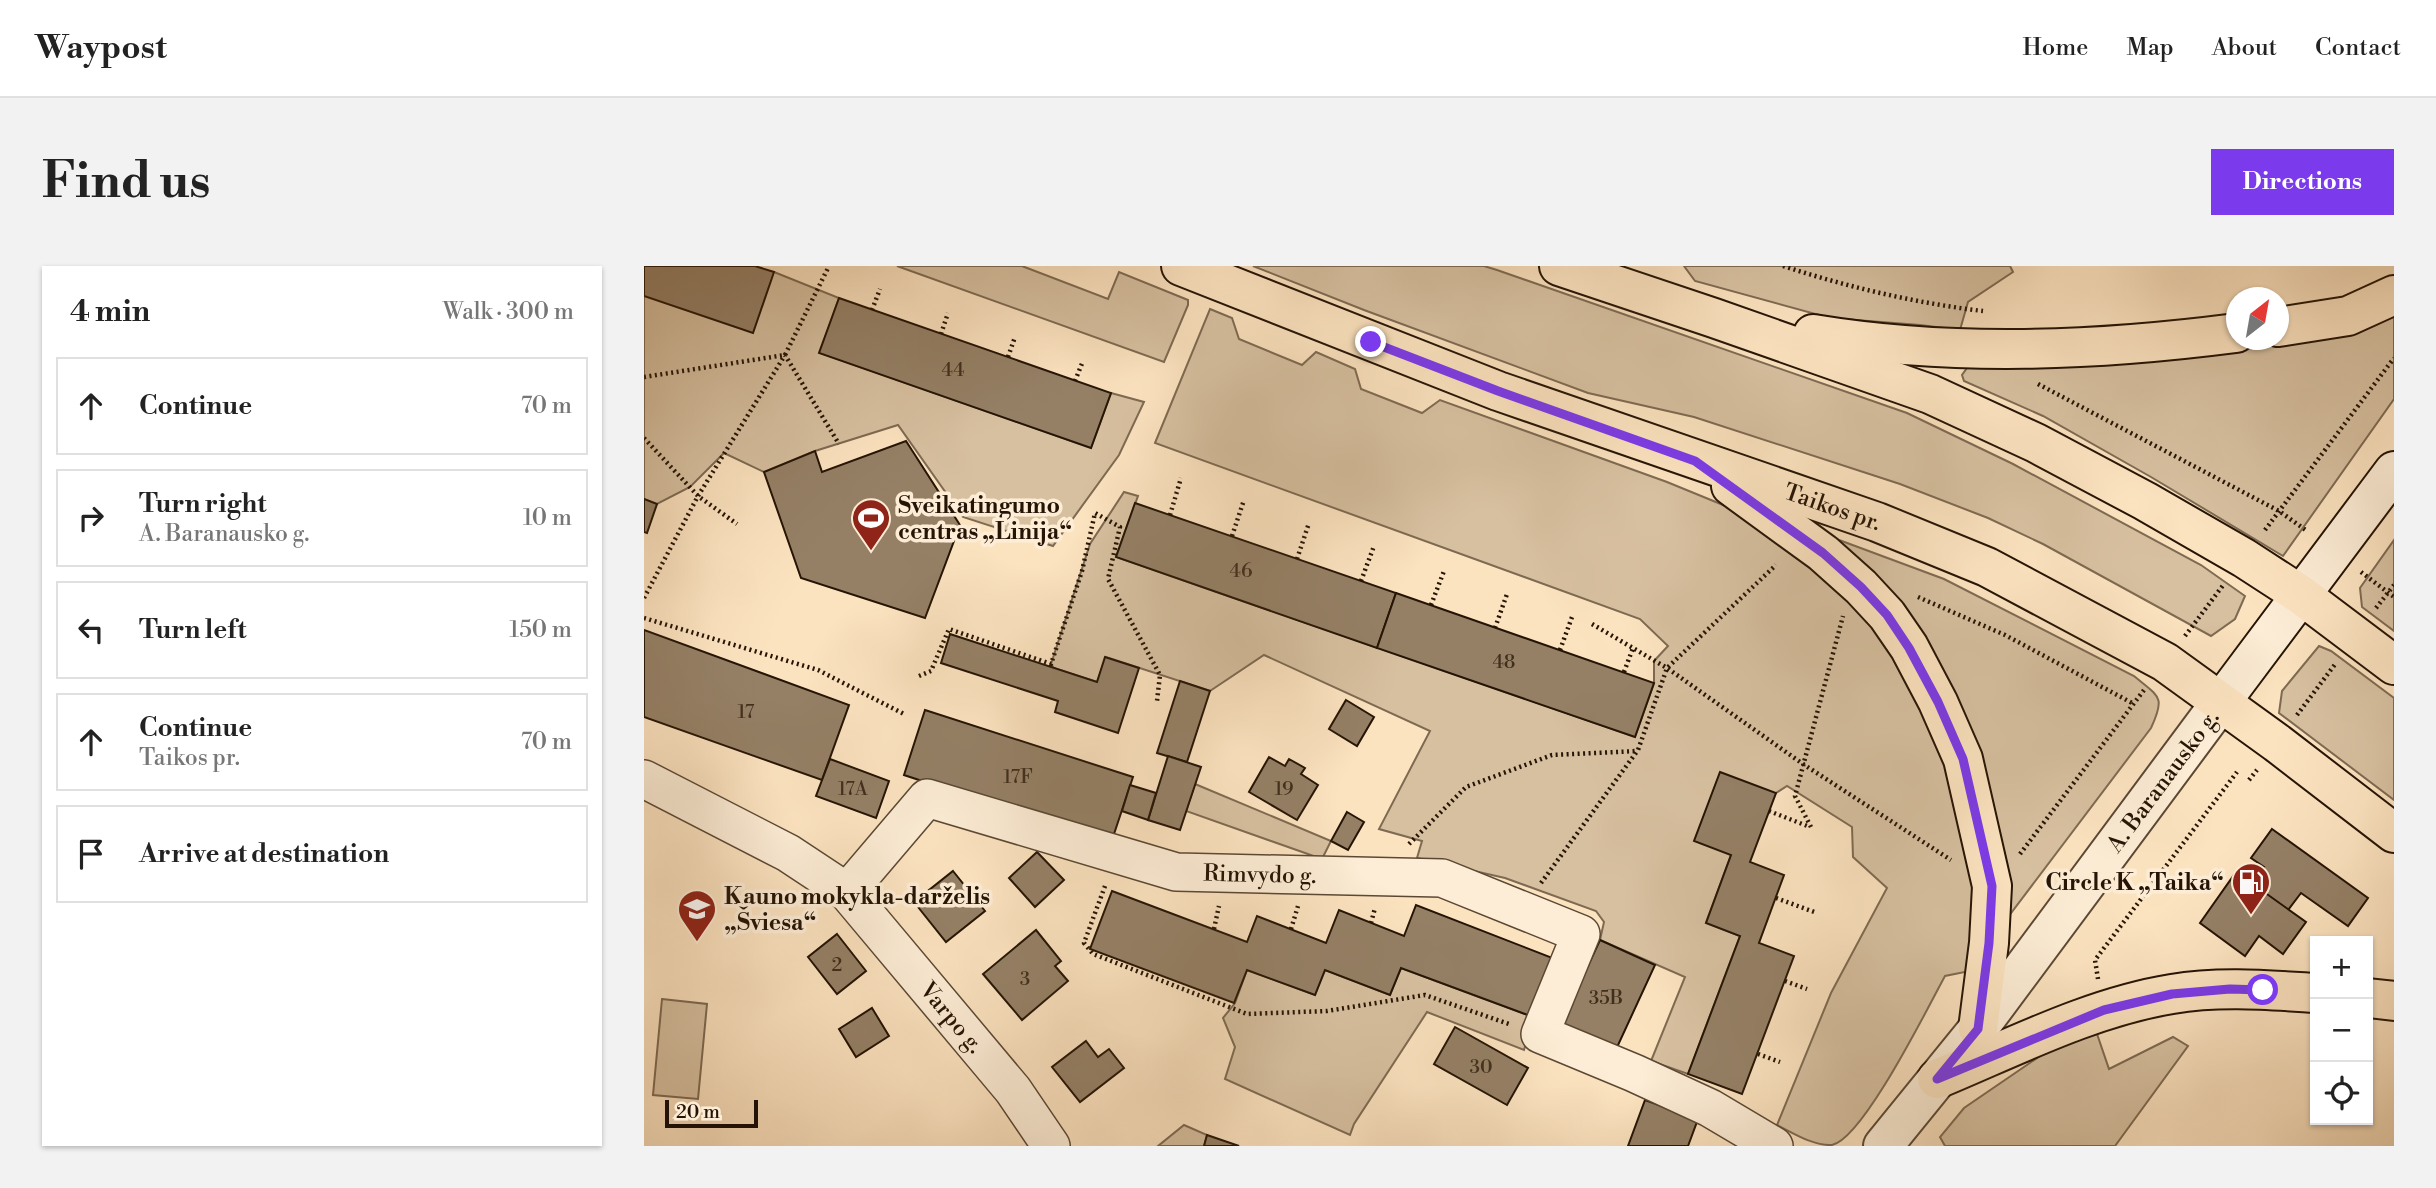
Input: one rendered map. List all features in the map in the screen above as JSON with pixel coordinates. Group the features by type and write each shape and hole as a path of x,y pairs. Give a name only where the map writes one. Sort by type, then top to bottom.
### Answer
{"main road":[{"name":"Taikos pr.","path":"1181,266 1498,391 1877,522 1987,567 2165,662 2394,832"},
{"path":"1559,266 1714,317 1930,394 2036,443 2244,558 2301,595 2394,664"},
{"path":"2289,325 2348,316 2394,295"},
{"path":"1714,317 1873,344 1982,349 2115,345 2226,333"},
{"path":"1695,461 1823,553 1861,587 1887,615 1909,648 1938,702 1963,759 1977,876 1989,943 1978,1029"},
{"path":"1937,1079 2104,1010 2172,994 2230,989 2310,993"},
{"path":"2373,999 2394,1001"}],"street":[{"name":"A. Baranausko g.","path":"1884,1146 1978,1029 2394,471"},
{"path":"644,779 788,853 847,892"},
{"name":"Rimvydo g.","path":"847,892 927,798 1175,872 1442,878 1581,934 1540,1034"},
{"name":"Varpo g.","path":"847,892 1013,1090 1051,1146"},
{"path":"1540,1034 1710,1108 1774,1146"}],"path":[{"path":"644,598 698,496 785,355 829,266"},
{"path":"1783,266 1844,285 1957,308 1994,312"},
{"path":"872,310 880,289"},
{"path":"941,334 948,313"},
{"path":"1007,357 1015,337"},
{"path":"644,377 785,355"},
{"path":"785,355 839,444"},
{"path":"1592,625 1667,667 1803,764 1977,876 2010,868 2394,358"},
{"path":"1075,381 1083,361"},
{"path":"2037,383 2279,511"},
{"path":"644,438 698,496 737,524"},
{"path":"1170,515 1181,478"},
{"path":"1232,536 1244,500"},
{"path":"919,676 931,671 949,629 1051,664 1082,571 1095,513 1120,527 1108,579 1160,675 1157,701"},
{"path":"1297,559 1309,523"},
{"path":"1361,581 1374,546"},
{"path":"1526,912 1539,887 1638,751 1667,667 1776,565"},
{"path":"1431,606 1444,571"},
{"path":"2249,780 2394,584"},
{"path":"2388,593 2394,597"},
{"path":"1495,628 1507,594"},
{"path":"1887,615 1914,595 2005,635 2134,704"},
{"path":"1769,811 1811,827 1795,796 1843,615"},
{"path":"1560,650 1572,617"},
{"path":"644,618 818,670 904,714"},
{"path":"1624,672 1633,648"},
{"path":"1392,877 1410,842 1466,787 1552,755 1638,751"},
{"path":"2104,1010 2095,960 2237,772"},
{"path":"1116,855 1084,943 1093,954 1247,1014 1327,1011 1425,995 1540,1034"},
{"path":"1776,898 1816,913"},
{"path":"1785,981 1807,989"},
{"path":"1758,1054 1780,1062"}],"shaded area":[{"path":"897,266 1022,266 1108,299 1119,272 1188,300 1188,305 1164,362"},
{"path":"1253,266 1484,266 1497,270 1907,413 2013,464 2201,565 2245,596 2235,619 2211,636 2043,544 1988,518 1900,484 1694,417 1588,393"},
{"path":"1684,266 2010,266 2013,272 1968,302 1960,330 1830,318 1695,281"},
{"path":"774,272 839,298 820,353 1091,448 1111,393 1144,402 1119,455 1053,546 963,517 898,425 815,451 764,472 724,453 690,487 657,504 644,499 644,296"},
{"path":"1210,309 1232,318 1239,339 1302,365 1316,352 1355,369 1361,389 1422,413 1440,400 1667,482 1728,507 1814,561 1910,665 1980,859 1970,971 1945,976 1894,1070 1877,1097 1845,1137 1832,1145 1825,1145 1777,1125 1831,993 1887,888 1853,857 1852,827 1787,786 1776,793 1731,855 1706,923 1740,936 1688,1074 1651,1061 1685,977 1600,940 1604,922 1596,911 1505,878 1417,858 1422,841 1379,829 1430,731 1264,655 1210,691 1106,657 1097,682 1054,668 1051,664 1090,544 1124,492 1138,496 1116,557 1635,737 1654,683 1654,661 1668,646 1640,619 1155,443"},
{"path":"2394,315 2394,399 2283,556 2043,416 1964,381 1962,375 1967,368 2067,367 2235,350 2289,350 2289,343 2325,338"},
{"path":"1831,537 1944,579 2134,676 2157,698 2158,709 2151,728 1999,929 1995,826"},
{"path":"2394,540 2394,631 2362,607 2360,588"},
{"path":"2319,646 2331,651 2394,698 2394,800 2279,713 2282,691"},
{"path":"1195,784 1331,841 1322,859 1186,811"},
{"path":"1401,968 1533,1017 1524,1050 1427,1012 1354,1124 1350,1135 1225,1079 1235,1047 1223,1018 1235,1003 1247,970 1315,995 1325,970 1390,995"},
{"path":"662,999 707,1004 698,1099 653,1095"},
{"path":"2095,1028 2109,1069 2173,1037 2188,1046 2115,1146 1945,1146 1940,1137 1964,1108 2043,1054"},
{"path":"1184,1125 1207,1135 1204,1146 1158,1146"}],"building":[{"path":"644,266 755,266 774,272 753,333 644,296"},
{"path":"839,298 1111,393 1091,448 819,353"},
{"name":"Sveikatingumo centras „Linija“","path":"906,441 960,525 925,618 801,578 764,472 815,451 822,472"},
{"path":"644,499 657,504 647,533 644,532"},
{"path":"1135,503 1396,593 1377,648 1116,557"},
{"path":"1396,593 1654,683 1635,737 1377,648"},
{"path":"644,630 849,705 822,780 644,717"},
{"path":"950,634 1097,682 1105,657 1139,668 1118,733 1055,712 1058,701 941,663"},
{"path":"1180,681 1210,691 1187,762 1157,753"},
{"path":"1346,700 1374,717 1357,746 1329,729"},
{"path":"925,710 1133,777 1111,843 904,775"},
{"path":"1168,756 1201,767 1180,830 1148,820"},
{"path":"1269,757 1285,766 1289,759 1305,768 1301,774 1318,785 1297,820 1249,792"},
{"path":"830,759 889,781 876,818 816,796"},
{"path":"1720,772 1776,793 1750,862 1784,875 1759,943 1794,956 1742,1094 1688,1074 1740,936 1706,923 1731,855 1694,841"},
{"path":"1130,785 1156,793 1148,820 1122,811"},
{"path":"1347,812 1364,822 1348,850 1331,841"},
{"path":"2272,829 2368,898 2348,926 2301,893 2288,910 2252,884 2264,867 2251,858"},
{"path":"1037,852 1064,880 1035,907 1009,878"},
{"path":"953,871 985,911 946,942 914,902"},
{"name":"Circle K „Taika“","path":"2236,872 2306,922 2283,954 2259,936 2245,956 2200,923"},
{"path":"1112,891 1247,942 1257,916 1326,943 1339,910 1404,936 1416,905 1555,959 1533,1017 1401,968 1390,995 1325,970 1315,995 1247,970 1234,1003 1090,949"},
{"path":"1036,930 1061,961 1055,966 1068,981 1022,1020 983,974"},
{"path":"837,934 866,971 837,994 808,957"},
{"path":"1600,940 1655,965 1613,1056 1558,1030"},
{"path":"872,1008 889,1036 856,1057 839,1029"},
{"path":"1455,1027 1528,1068 1507,1105 1434,1064"},
{"path":"1086,1041 1098,1057 1109,1049 1124,1068 1080,1102 1052,1067"},
{"path":"1645,1100 1698,1119 1688,1146 1628,1146"},
{"path":"1207,1135 1239,1146 1204,1146"}],"place":[{"name":"Sveikatingumo centras „Linija“","path":"871,552"},
{"name":"Circle K „Taika“","path":"2251,916"},
{"name":"Kauno mokykla-darželis „Šviesa“","path":"697,943"}],"route":[{"path":"1371,342 1498,391 1695,461 1823,553 1887,615 1909,648 1938,702 1963,759 1992,886 1989,943 1978,1029 1937,1079 2104,1010 2172,994 2230,989 2263,990"}]}
